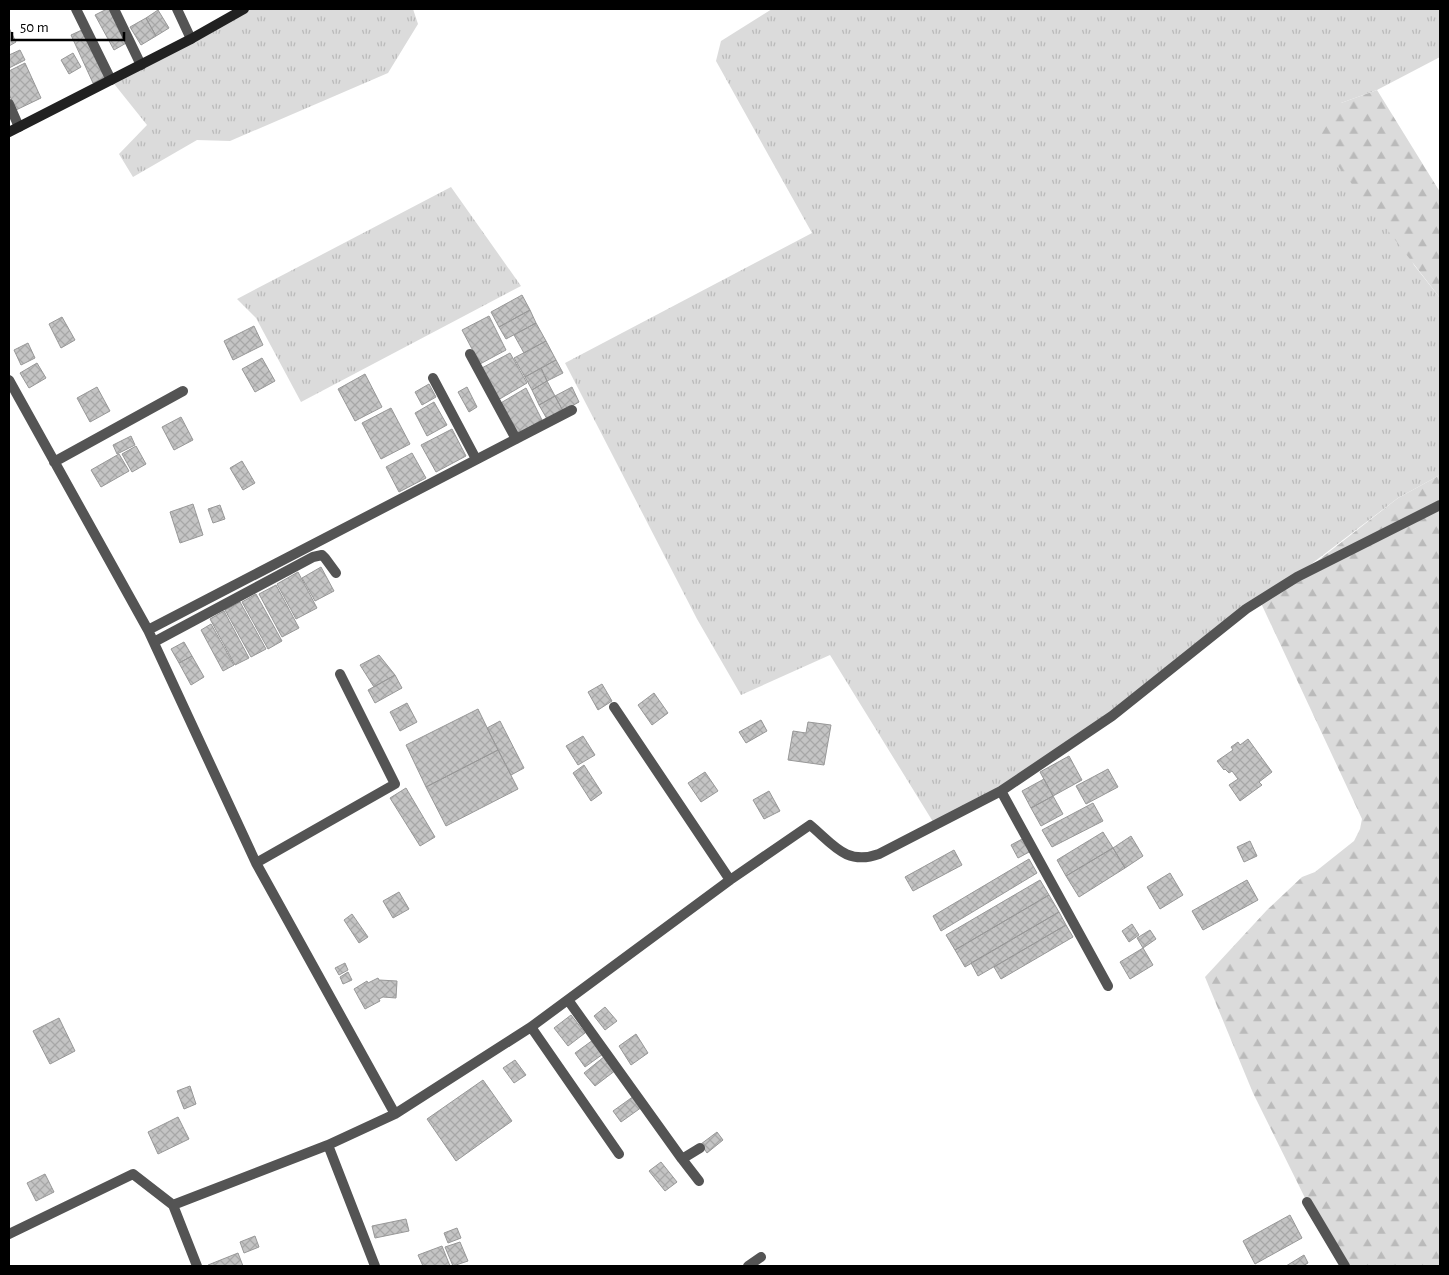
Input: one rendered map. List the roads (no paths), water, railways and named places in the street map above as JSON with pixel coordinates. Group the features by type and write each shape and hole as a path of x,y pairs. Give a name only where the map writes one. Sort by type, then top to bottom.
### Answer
{"street":[{"path":"76,9 111,80"},
{"path":"114,9 141,65"},
{"path":"177,9 191,39"},
{"path":"9,132 191,39 244,9"},
{"path":"9,104 19,127"},
{"path":"470,354 516,439"},
{"path":"433,378 476,459"},
{"path":"9,380 148,630 256,863 395,1114"},
{"path":"54,462 183,392"},
{"path":"148,630 572,410"},
{"path":"172,1206 328,1145 395,1114 531,1027 730,880 810,825 848,857 866,859 1000,791 1112,716 1246,609 1297,576 1440,505"},
{"path":"154,642 313,557 322,556 325,558 336,573"},
{"path":"256,863 395,784 340,674"},
{"path":"614,707 730,880"},
{"path":"1000,791 1108,986"},
{"path":"568,1000 699,1181"},
{"path":"531,1027 619,1154"},
{"path":"328,1145 375,1266"},
{"path":"682,1159 700,1148"},
{"path":"9,1234 133,1174 172,1206 197,1266"},
{"path":"1307,1202 1345,1266"},
{"path":"748,1266 761,1257"}]}
